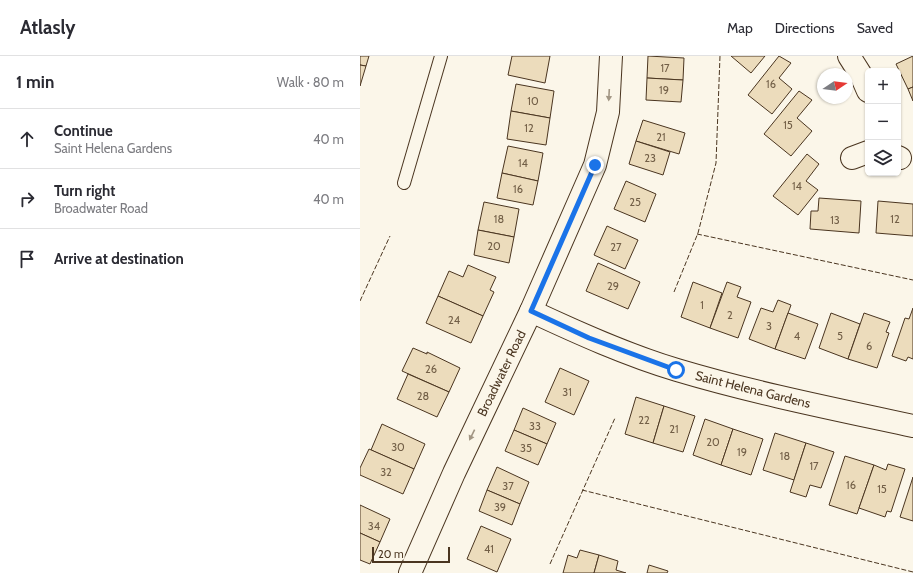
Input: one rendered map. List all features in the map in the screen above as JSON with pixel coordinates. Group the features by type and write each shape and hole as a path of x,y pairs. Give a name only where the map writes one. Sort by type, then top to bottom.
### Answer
{"street":[{"name":"Broadwater Road","path":"410,573 454,473 531,311 595,165 608,112 611,56"},
{"path":"849,56 865,85"},
{"name":"Saint Helena Gardens","path":"531,311 589,338 676,370 781,397 913,426"}],"lane":[{"path":"404,183 441,56"}],"building":[{"path":"360,56 369,56 366,66 360,65"},
{"path":"512,56 550,56 545,83 508,75"},
{"path":"648,56 684,58 683,80 647,78"},
{"path":"731,56 765,56 751,73"},
{"path":"779,56 791,63 779,78 792,89 772,114 748,95"},
{"path":"913,56 913,87 908,89 901,74 901,68 898,68 896,64"},
{"path":"360,65 366,66 360,86"},
{"path":"647,78 683,80 681,102 646,100"},
{"path":"516,84 554,91 550,118 511,111"},
{"path":"913,87 913,101 908,89"},
{"path":"799,91 812,100 797,118 812,131 791,156 764,134"},
{"path":"511,111 550,118 546,145 507,139"},
{"path":"643,120 685,133 679,154 636,141"},
{"path":"636,141 670,152 663,175 629,164"},
{"path":"508,146 543,153 538,181 502,173"},
{"path":"807,154 819,164 806,181 818,190 798,215 773,196"},
{"path":"502,173 538,181 533,205 497,198"},
{"path":"626,181 656,194 645,222 614,209"},
{"path":"819,198 861,201 859,233 810,229 811,211 818,211"},
{"path":"878,201 913,204 913,236 876,233"},
{"path":"484,202 519,209 514,237 478,230"},
{"path":"607,226 638,240 625,269 594,255"},
{"path":"478,230 514,237 509,263 474,255"},
{"path":"598,263 640,282 628,309 586,291"},
{"path":"468,265 496,277 490,290 494,292 483,316 438,296 449,271 463,277"},
{"path":"693,282 722,293 710,328 681,317"},
{"path":"727,282 741,287 737,297 751,302 738,338 710,328"},
{"path":"438,296 483,316 471,343 426,323"},
{"path":"778,300 791,305 775,349 749,339 761,308 773,312"},
{"path":"913,308 913,359 908,357 906,361 892,356 905,318 909,319"},
{"path":"788,313 818,324 805,359 775,349"},
{"path":"831,313 860,324 848,359 819,348"},
{"path":"864,313 890,322 886,332 889,333 877,368 848,359"},
{"path":"413,348 427,354 427,352 460,368 449,392 402,371"},
{"path":"560,368 589,381 574,415 545,402"},
{"path":"408,374 449,392 437,417 397,399"},
{"path":"636,397 664,406 653,443 625,434"},
{"path":"664,406 695,416 683,452 653,443"},
{"path":"523,408 556,423 547,444 514,430"},
{"path":"705,419 733,429 721,465 693,455"},
{"path":"382,424 425,444 414,469 371,450"},
{"path":"733,429 763,439 751,475 721,465"},
{"path":"514,430 547,444 538,465 505,451"},
{"path":"775,433 806,443 794,480 763,470"},
{"path":"806,443 834,452 821,488 810,485 806,497 790,492"},
{"path":"369,449 414,469 403,494 360,475 360,468"},
{"path":"845,456 874,465 857,514 829,505"},
{"path":"888,464 905,469 891,512 887,511 885,517 859,508 874,465 886,470"},
{"path":"497,467 529,482 520,504 487,490"},
{"path":"913,477 913,521 900,517"},
{"path":"487,490 520,504 512,525 479,511"},
{"path":"360,505 390,519 380,542 360,533"},
{"path":"481,526 511,539 497,572 467,559"},
{"path":"360,533 380,542 370,564 360,560"},
{"path":"580,550 599,555 594,573 563,573 568,555 577,558"},
{"path":"599,555 618,561 616,570 626,573 594,573"},
{"path":"649,565 668,571 667,573 647,573"}],"fence":[{"path":"674,292 698,233 716,163 720,56"},
{"path":"697,234 913,280"},
{"path":"360,301 390,236"},
{"path":"550,564 615,418"},
{"path":"582,490 913,572"}],"route":[{"path":"595,165 531,311 589,338 676,370"}]}
